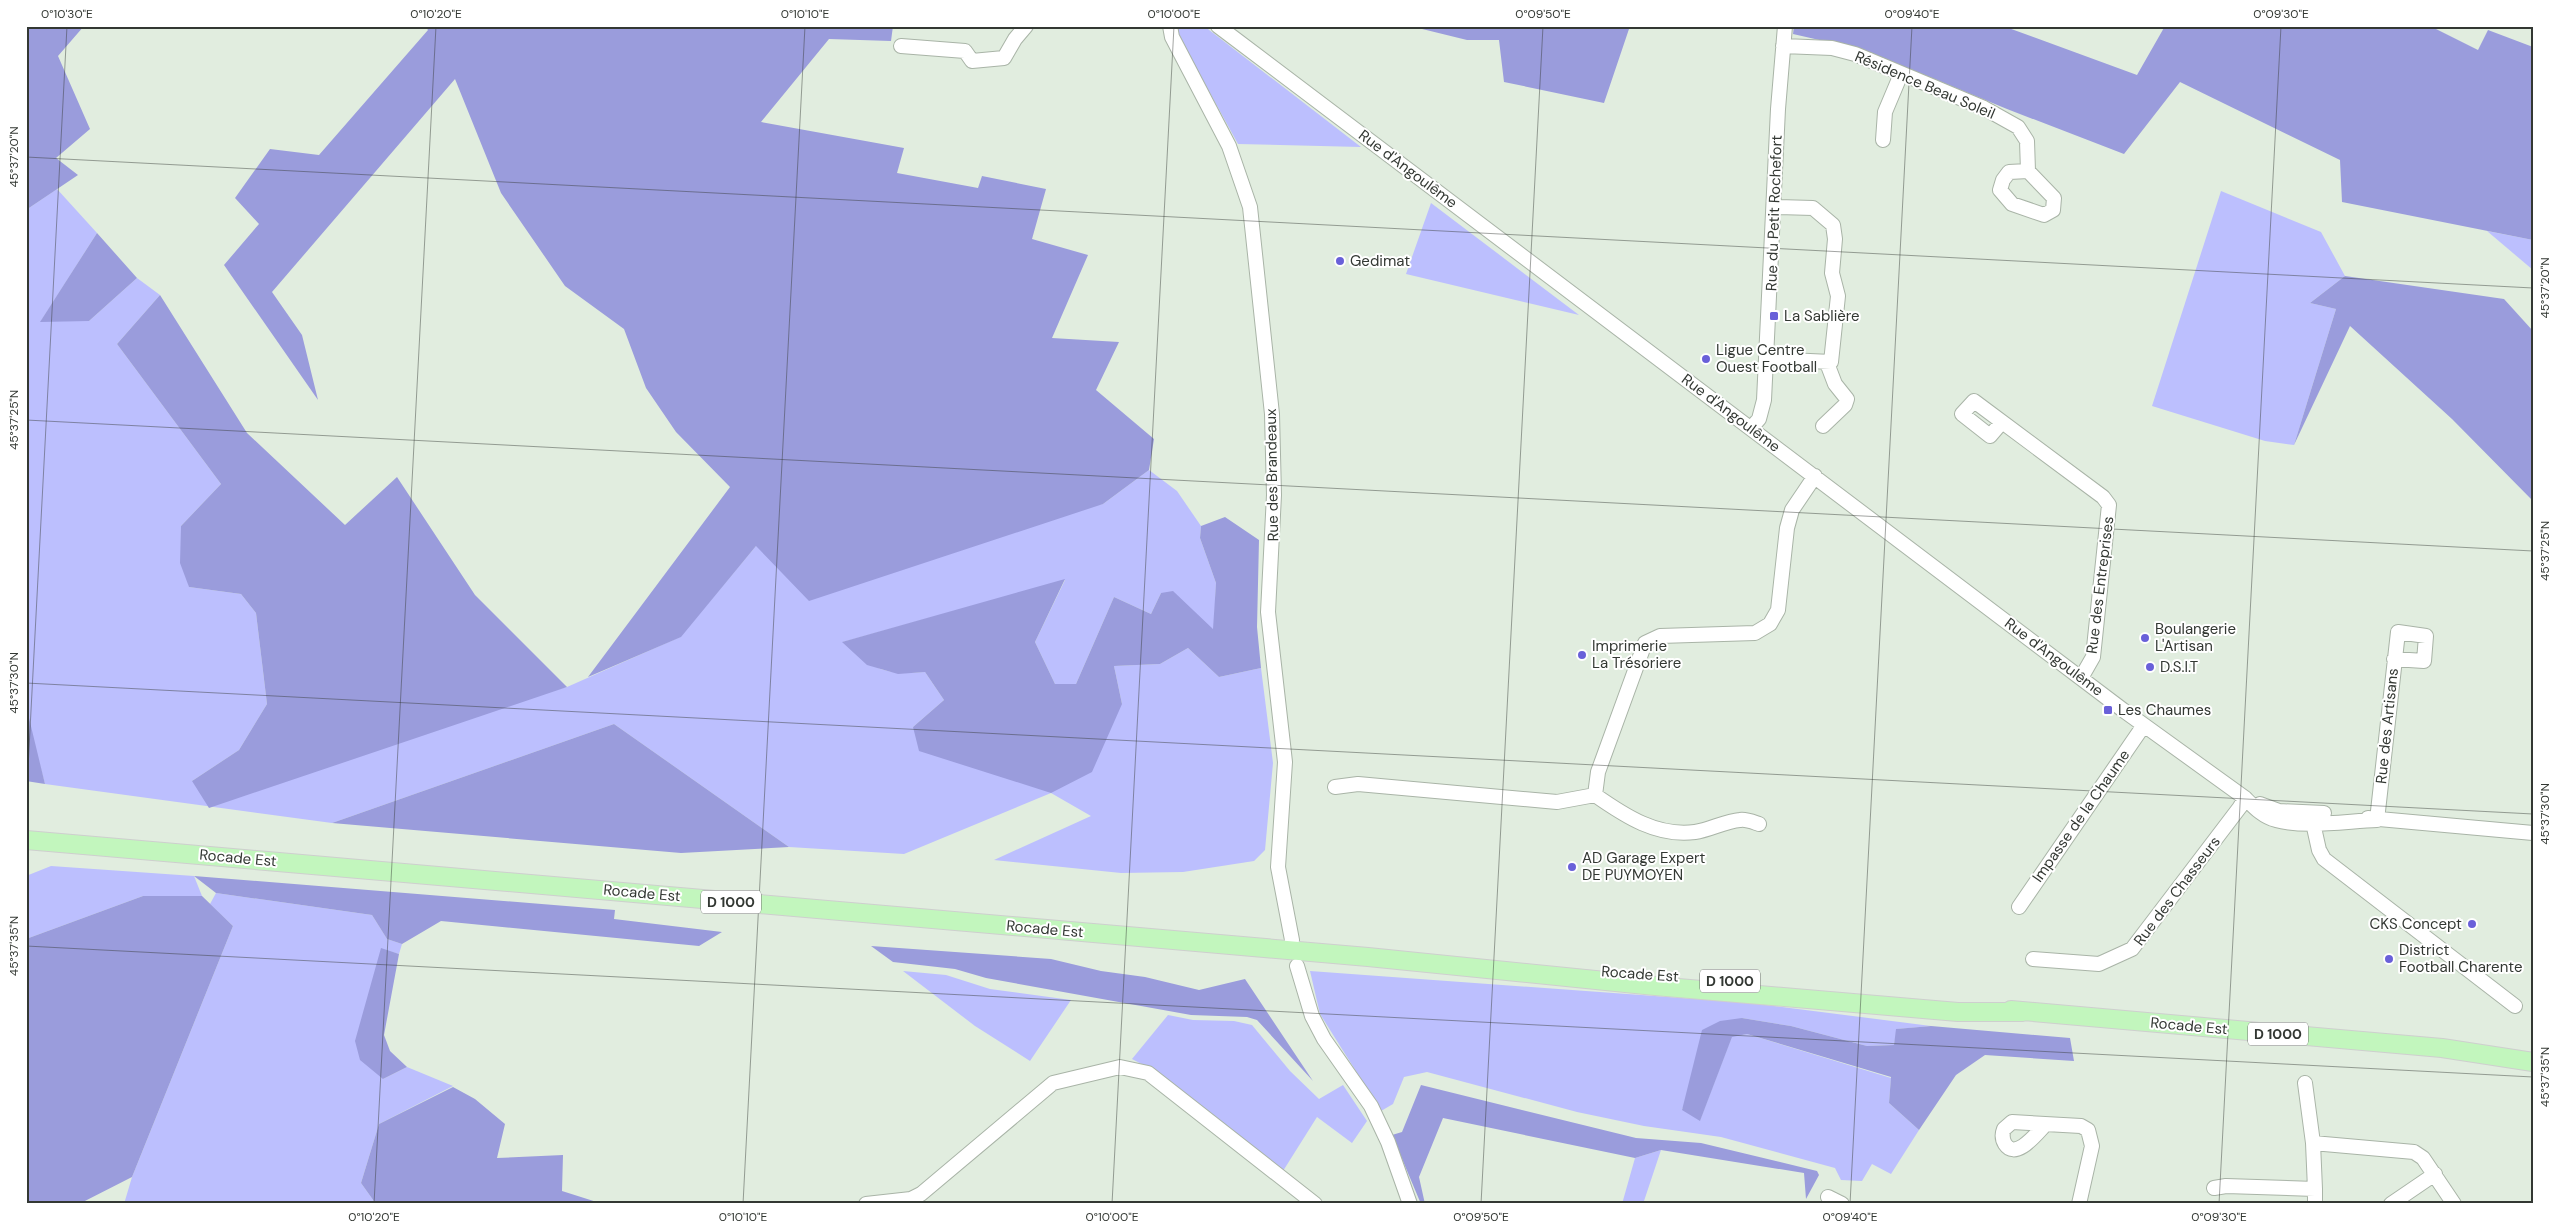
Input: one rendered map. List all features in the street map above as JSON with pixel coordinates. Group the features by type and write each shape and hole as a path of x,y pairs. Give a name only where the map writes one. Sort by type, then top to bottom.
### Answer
{"main road":[{"name":"Rocade Est","path":"26,840 1436,964 1667,975 1961,1002 2023,1012 2442,1048 2533,1062"}],"street":[{"path":"901,46 965,51 972,61 1004,58 1015,39 1026,26"},
{"name":"Rue des Brandeaux","path":"1170,26 1172,37 1229,146 1250,207 1272,414 1274,495 1268,612 1285,762 1278,867 1292,940"},
{"name":"Rue d'Angoulême","path":"1218,26 1752,427 2081,678 2245,798 2260,813 2275,820 2313,818 2344,813 2377,820 2533,833"},
{"name":"Rue du Petit Rochefort","path":"1752,427 1759,419 1764,400 1785,26"},
{"name":"Résidence Beau Soleil","path":"1783,46 1844,50 1984,108 2018,127 2027,141 2028,171"},
{"path":"1883,140 1885,112 1901,74"},
{"path":"1767,359 1827,364 1831,362 1838,296 1832,273 1835,230 1828,219 1817,210 1774,207"},
{"path":"1823,426 1844,406 1847,399 1835,384 1827,364"},
{"name":"Rue des Entreprises","path":"2002,422 2109,504 2093,657 2081,678"},
{"path":"1595,795 1598,772 1646,643 1660,636 1755,633 1770,624 1778,610 1787,528 1792,510 1815,476"},
{"name":"Rue des Artisans","path":"2377,820 2394,659 2398,632 2426,636 2424,662 2394,659"},
{"name":"Impasse de la Chaume","path":"2019,907 2144,725"},
{"path":"1336,787 1358,784 1557,802 1595,795 1618,811 1654,829 1670,832 1696,832 1740,820 1759,824"},
{"name":"Rue des Chasseurs","path":"2033,959 2099,964 2132,950 2240,808 2245,798"},
{"path":"2313,818 2319,850 2324,859 2515,1006"},
{"path":"1297,966 1312,1016 1324,1040 1371,1106 1388,1142 1410,1204"},
{"path":"861,1202 911,1199 921,1194 1053,1083 1120,1067 1148,1073 1315,1204"},
{"path":"2305,1083 2313,1143 2315,1204"},
{"path":"2045,1125 2081,1126 2088,1130 2092,1146 2079,1204"},
{"path":"2313,1143 2414,1152 2423,1158 2454,1204"},
{"path":"2391,1204 2434,1174"},
{"path":"2214,1188 2226,1186 2315,1189"},
{"path":"1828,1197 1842,1204"}],"shaded area":[{"path":"26,26 84,26 58,56 90,129 56,158 78,175 26,210"},
{"path":"425,26 893,26 891,41 829,39 761,122 904,148 897,173 978,188 982,176 1046,189 1032,239 1088,255 1052,338 1119,342 1096,390 1154,439 1149,470 1103,504 809,601 756,546 681,637 588,677 730,487 676,432 646,388 624,329 565,286 501,193 455,79 272,292 302,335 318,400 224,265 259,224 235,198 270,149 319,155 428,30"},
{"path":"1178,26 1204,26 1361,147 1238,144 1178,35"},
{"path":"1410,26 1630,26 1604,103 1504,82 1499,40 1467,40"},
{"path":"1794,26 2003,26 2137,75 2165,26 2430,26 2478,50 2488,30 2533,47 2533,240 2342,202 2340,160 2180,82 2124,154 1893,62 1850,47 1793,34"},
{"path":"57,189 97,233 41,321 89,321 137,278 160,295 117,344 221,484 181,526 189,587 241,594 256,613 267,704 239,750 192,781 567,687 680,637 756,546 1103,504 1149,470 1177,491 1201,526 1200,538 1216,583 1214,630 1161,593 1151,614 1114,597 1076,684 1055,684 1035,642 1065,580 843,642 871,665 880,669 899,673 925,672 944,700 913,727 1122,704 1114,666 1160,664 1188,648 1219,677 1261,668 1273,763 1265,850 1254,861 1183,872 1121,873 994,860 1091,816 1051,793 904,854 789,847 614,724 332,823 45,784 26,714 26,210"},
{"path":"2221,191 2321,232 2345,276 2310,303 2336,309 2294,445 2265,441 2152,406"},
{"path":"1431,203 1579,315 1406,274"},
{"path":"2487,231 2533,240 2533,270"},
{"path":"97,233 137,278 89,321 40,322"},
{"path":"2345,276 2504,299 2533,331 2533,501 2452,419 2350,326 2294,445 2336,309 2310,303"},
{"path":"160,295 247,433 345,525 397,477 475,595 567,687 209,808 192,781 239,750 267,704 256,613 241,594 189,587 180,563 181,526 221,484 117,344"},
{"path":"1225,517 1259,540 1257,627 1261,668 1219,677 1188,648 1160,664 1114,666 1122,704 1092,772 1051,793 919,751 913,727 944,700 925,672 898,674 867,665 842,642 1065,579 1035,642 1055,684 1076,684 1114,597 1151,614 1161,593 1173,591 1213,629 1216,583 1200,538 1201,526"},
{"path":"26,714 29,718 45,784 26,781"},
{"path":"614,724 789,847 681,853 332,823"},
{"path":"51,866 194,876 202,896 143,896 26,939 26,876"},
{"path":"194,876 615,910 614,919 722,932 699,946 441,921 402,944 387,939 372,915 216,893"},
{"path":"216,893 372,915 387,939 402,944 399,954 381,949 383,1079 407,1067 453,1086 379,1124 361,1183 376,1204 124,1204 132,1177 233,926 210,904"},
{"path":"143,896 202,896 233,926 132,1177 79,1204 26,1204 26,939"},
{"path":"871,946 1051,959 1101,971 1145,977 1199,990 1245,979 1313,1081 1257,1020 1247,1017 1191,1015 986,978 955,969 893,962"},
{"path":"381,948 399,954 384,1035 390,1051 407,1067 383,1079 360,1060 355,1041"},
{"path":"903,971 946,975 990,989 1071,1000 1030,1061 975,1026"},
{"path":"1310,971 1751,1003 1931,1026 1897,1029 1894,1045 1867,1046 1791,1026 1742,1018 1682,1109 1700,1120 1732,1036 1747,1034 1891,1078 1889,1103 1919,1130 1891,1174 1872,1164 1862,1181 1841,1180 1835,1168 1721,1137 1644,1126 1577,1112 1427,1072 1404,1077 1393,1104 1381,1111 1320,1014"},
{"path":"1168,1015 1193,1020 1234,1021 1252,1025 1290,1071 1319,1099 1343,1085 1367,1121 1352,1143 1317,1117 1283,1171 1155,1071 1132,1059"},
{"path":"1742,1018 1791,1026 1867,1046 1894,1045 1896,1029 1931,1026 2070,1038 2074,1061 1985,1055 1956,1075 1919,1130 1889,1103 1891,1077 1747,1034 1732,1037 1700,1121 1682,1110 1702,1030 1720,1021"},
{"path":"1421,1085 1636,1138 1701,1143 1817,1171 1819,1175 1806,1199 1804,1173 1661,1150 1635,1158 1443,1118 1419,1177 1425,1204 1421,1204 1392,1135 1402,1132"},
{"path":"453,1087 475,1099 505,1124 497,1158 563,1155 562,1191 603,1204 376,1204 361,1183 379,1124"},
{"path":"1661,1150 1643,1204 1622,1204 1635,1158"}],"place":[{"name":"Gedimat","path":"1340,261"},
{"name":"La Sablière","path":"1774,316"},
{"name":"Ligue Centre Ouest Football","path":"1706,359"},
{"name":"Boulangerie L'Artisan","path":"2145,638"},
{"name":"Imprimerie La Trésoriere","path":"1582,655"},
{"name":"D.S.I.T","path":"2150,667"},
{"name":"Les Chaumes","path":"2108,710"},
{"name":"AD Garage Expert DE PUYMOYEN","path":"1572,867"},
{"name":"CKS Concept","path":"2472,924"},
{"name":"District Football Charente","path":"2389,959"}]}
